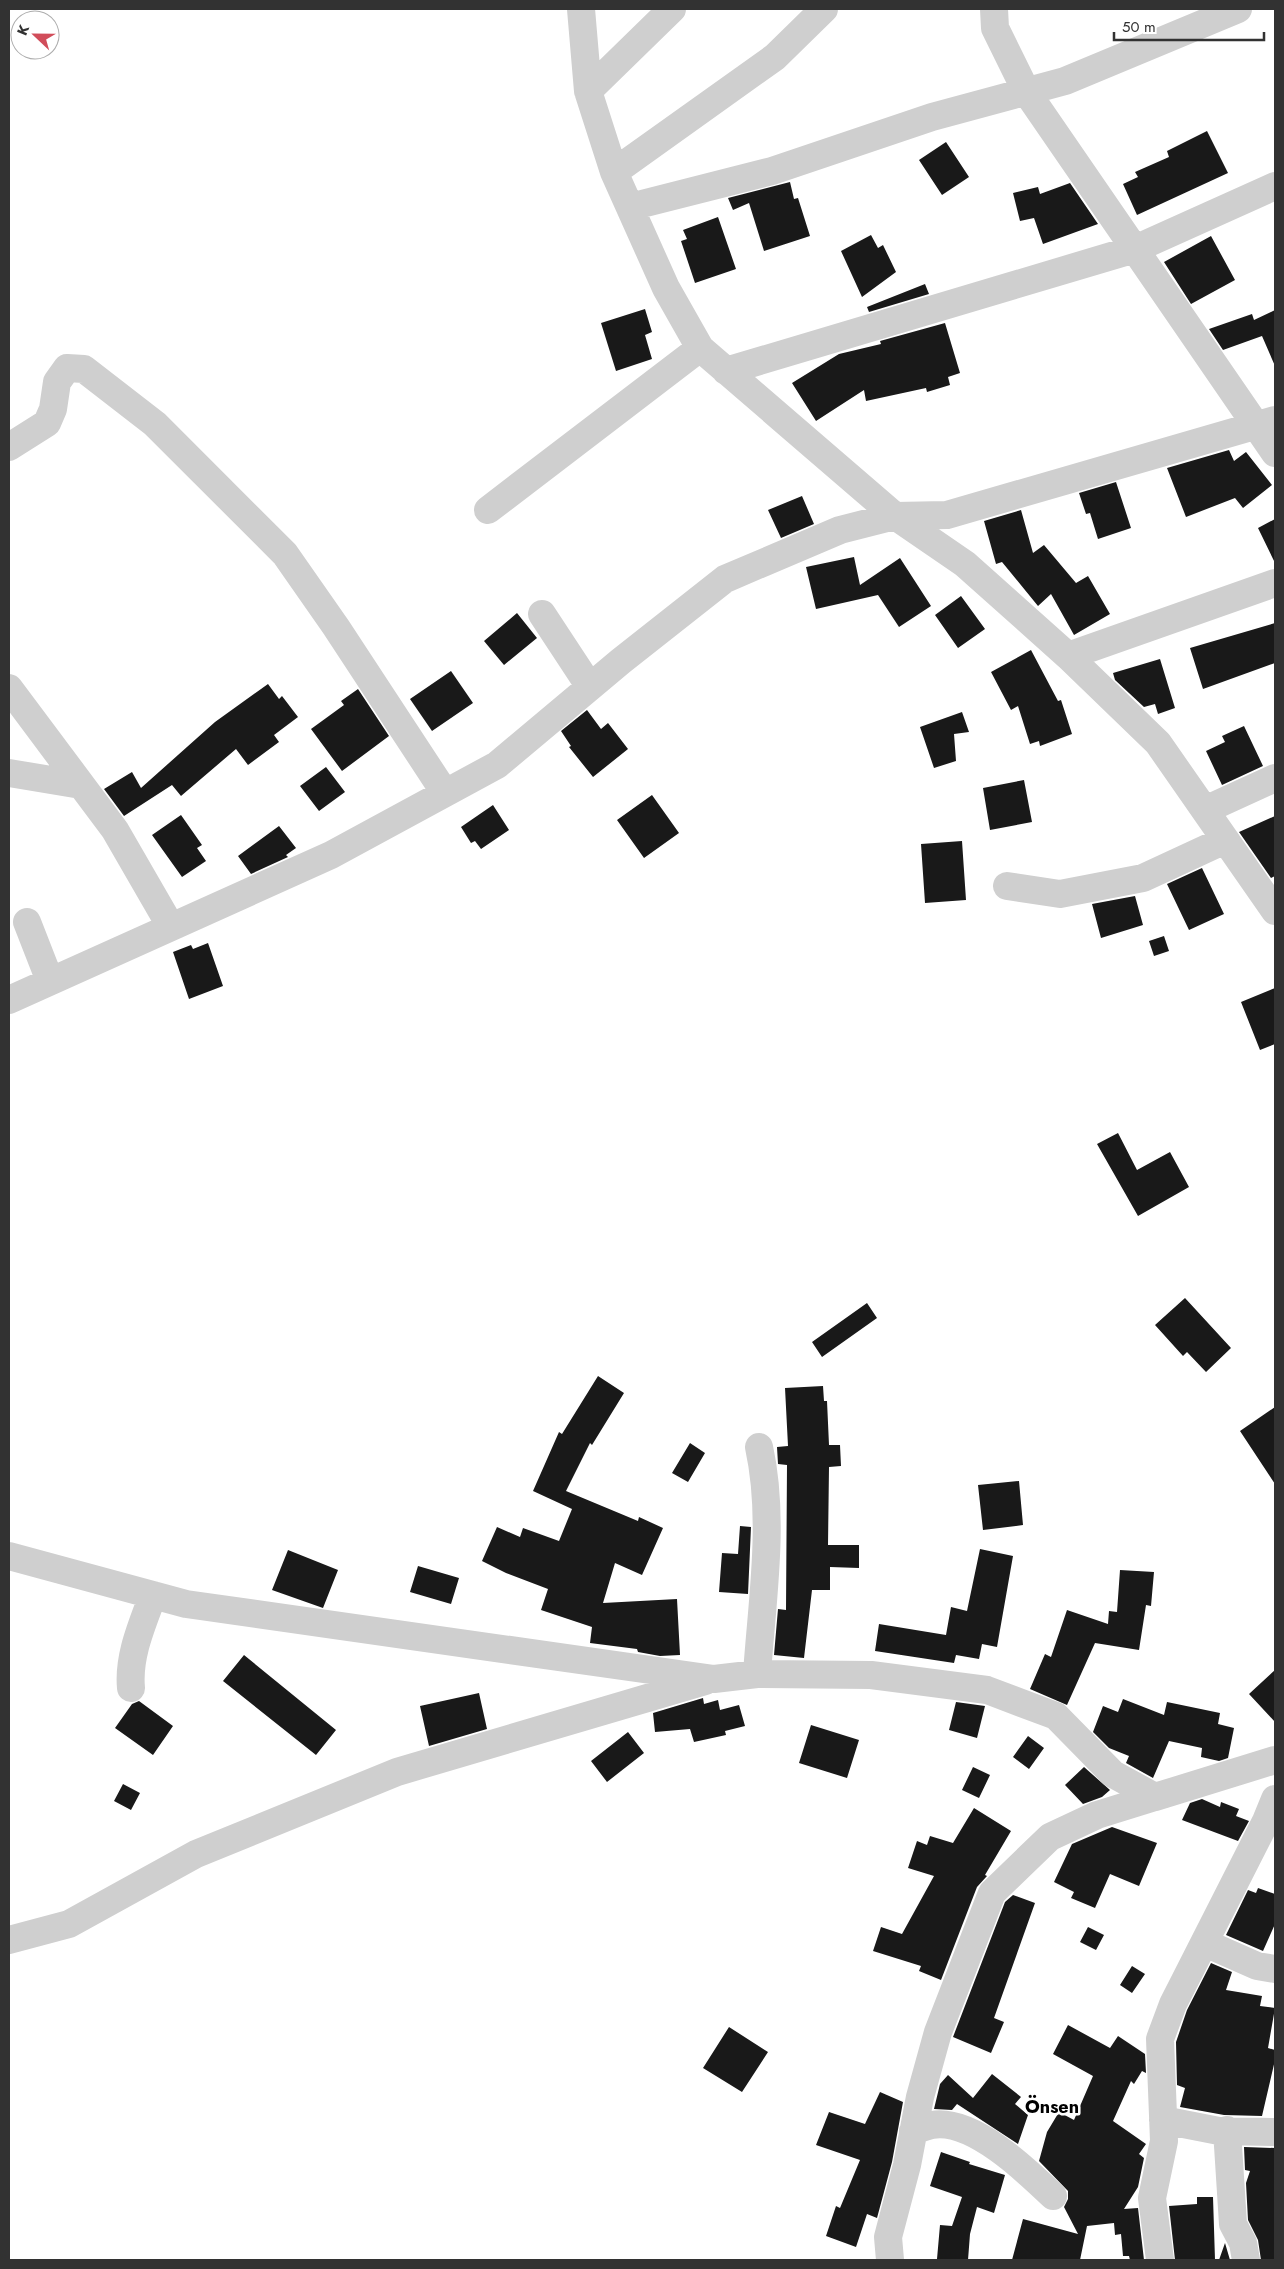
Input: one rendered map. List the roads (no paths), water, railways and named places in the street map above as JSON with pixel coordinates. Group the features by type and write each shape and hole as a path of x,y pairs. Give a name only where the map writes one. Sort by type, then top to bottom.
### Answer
{"street":[{"path":"581,9 588,91 614,172 666,288 700,348 895,516 966,564 1068,656 1158,743 1275,911"},
{"path":"588,91 672,9"},
{"path":"614,172 775,57 824,9"},
{"path":"994,9 995,28 1026,91 1135,249 1265,423 1275,453"},
{"path":"630,207 772,172 932,117 1065,81 1238,9"},
{"path":"726,371 1135,249 1275,186"},
{"path":"488,510 700,348"},
{"path":"9,447 47,423 53,409 57,382 67,368 84,368 95,376 155,424 285,554 336,627 445,793"},
{"path":"9,1000 331,855 497,765 590,686 725,579 840,530 895,516 947,515 1265,423"},
{"path":"1068,656 1275,583"},
{"path":"542,614 590,686"},
{"path":"9,688 115,830 171,927"},
{"path":"9,773 81,785"},
{"path":"1204,810 1275,778"},
{"path":"1007,886 1060,894 1143,878 1225,840"},
{"path":"27,922 50,981"},
{"path":"757,1674 766,1540 762,1465 758,1447"},
{"path":"9,1556 186,1604 714,1679"},
{"path":"131,1688 129,1672 134,1648 153,1595"},
{"path":"9,1940 69,1924 196,1854 397,1772 714,1679 757,1674 871,1675 988,1690 1056,1716 1113,1774 1155,1797"},
{"path":"890,2260 888,2237 907,2165 920,2097 938,2032 992,1893 1050,1837 1097,1815 1275,1761"},
{"path":"1160,2260 1152,2198 1164,2142 1160,2039 1173,2004 1266,1821 1275,1799"},
{"path":"1205,1942 1257,1966 1275,1969"},
{"path":"1163,2120 1219,2131 1275,2132"},
{"path":"913,2131 932,2125 950,2125 994,2143 1053,2196"},
{"path":"1227,2130 1233,2224 1243,2244 1246,2260"}],"district":[{"name":"Önsen","path":"1052,2107"}]}
